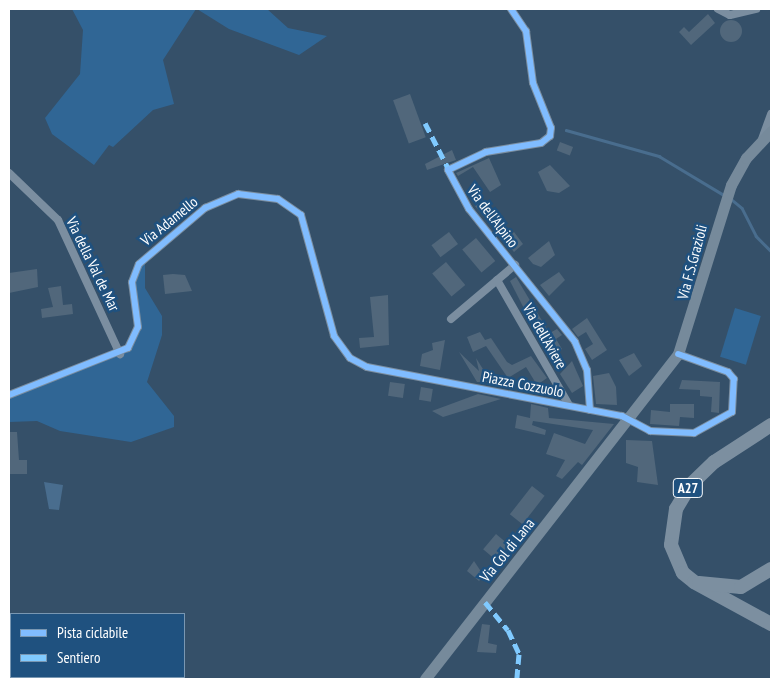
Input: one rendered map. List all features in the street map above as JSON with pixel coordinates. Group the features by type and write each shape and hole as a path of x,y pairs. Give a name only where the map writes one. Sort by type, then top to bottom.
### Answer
{"highway":[{"name":"A27","path":"771,425 714,462 682,496 671,545 683,574 694,582 771,624"},
{"path":"694,582 741,587 771,569"}],"main road":[{"name":"Via F.S.Grazioli","path":"631,418 678,354 720,215 731,185 762,139 771,131"},
{"name":"Via Col di Lana","path":"424,679 631,418"}],"street":[{"name":"Via dell'Alpino","path":"510,9 526,31 533,83 551,128 550,136 541,143 486,152 450,166 448,170 469,209 575,342 587,370 590,410"},
{"path":"718,9 726,15 756,9"},
{"path":"762,139 771,114"},
{"name":"Via della Val de Mar","path":"9,173 58,220 120,354"},
{"name":"Via Adamello","path":"120,354 136,333 133,275 145,257 214,202 238,194 266,195 301,215 334,336 350,358 403,376 470,386"},
{"path":"451,319 515,265"},
{"name":"Via dell'Aviere","path":"497,280 569,405"},
{"path":"9,395 120,354"},
{"path":"631,418 650,431 691,434 732,412 734,381 730,373 678,354"},
{"name":"Piazza Cozzuolo","path":"470,386 631,418"}],"shaded area":[{"path":"72,9 196,9 163,60 174,104 153,110 113,147 109,145 94,165 52,134 45,118 80,74 83,30"},
{"path":"197,9 267,9 288,28 327,36 299,55 229,29"},
{"path":"145,257 145,288 162,316 162,335 147,382 174,416 174,427 131,442 60,431 37,421 9,422 9,394 114,356 138,333 133,283"},
{"path":"735,308 761,316 746,365 720,357"},
{"path":"44,482 63,485 59,510 49,509"}],"building":[{"path":"708,14 715,23 691,45 679,32 684,27 689,32"},
{"path":"731,20 739,23 742,31 739,39 731,42 723,39 720,31 723,23"},
{"path":"410,94 426,137 409,143 393,100"},
{"path":"560,142 573,147 570,155 557,150"},
{"path":"452,150 456,160 427,170 425,164"},
{"path":"489,158 501,185 490,192 473,167 458,176 456,173"},
{"path":"550,165 570,186 559,193 547,191 538,172"},
{"path":"482,199 490,208 483,215 475,206"},
{"path":"449,232 458,244 440,257 431,245"},
{"path":"514,232 523,244 514,252 505,241"},
{"path":"476,238 495,261 481,273 462,250"},
{"path":"549,241 555,255 541,267 533,264 528,258"},
{"path":"446,262 465,285 451,297 432,274"},
{"path":"37,269 38,287 9,293 9,273"},
{"path":"559,272 565,280 549,296 540,285"},
{"path":"163,275 185,275 192,291 165,294"},
{"path":"516,277 547,329 537,334 510,281"},
{"path":"61,286 63,305 72,304 73,314 42,318 41,309 53,307 48,288"},
{"path":"388,295 389,345 360,348 359,338 374,337 370,297"},
{"path":"587,318 607,350 592,360 585,349 593,344 586,332 578,337 572,329"},
{"path":"557,329 562,335 553,341 548,334"},
{"path":"480,332 485,340 491,338 507,362 512,365 531,356 547,378 537,385 526,367 508,378 486,346 473,352 467,337"},
{"path":"556,339 562,349 550,356 545,347"},
{"path":"445,340 440,370 420,366 422,354 433,350 432,343"},
{"path":"459,352 479,371 476,358 491,382 477,382"},
{"path":"634,353 642,366 629,376 619,360"},
{"path":"572,361 583,386 572,393 560,374"},
{"path":"609,373 616,387 617,405 596,404 593,376"},
{"path":"682,380 720,382 719,413 711,412 712,397 700,396 700,390 679,389"},
{"path":"390,382 405,384 403,398 388,396"},
{"path":"421,387 433,389 431,402 419,400"},
{"path":"478,394 501,399 443,417 432,411"},
{"path":"531,404 548,408 549,418 614,424 582,465 578,462 562,479 556,476 565,460 546,454 554,433 585,444 593,430 533,421 532,425 546,430 545,435 515,428 517,415 530,418"},
{"path":"670,404 694,404 694,418 680,417 679,426 650,424 651,410 670,412"},
{"path":"9,432 17,432 19,460 27,460 27,474 9,474"},
{"path":"626,440 652,441 658,485 637,482 638,467 626,463"},
{"path":"532,486 545,496 522,524 510,514"},
{"path":"496,534 509,545 496,560 483,549"},
{"path":"474,561 484,576 479,581 467,571"},
{"path":"482,624 490,625 488,643 497,645 496,653 477,652"}],"waterway":[{"path":"566,130 659,156 724,195"},
{"path":"731,199 742,208 756,236 771,251"}],"marked path":[{"path":"425,123 448,168"},
{"path":"485,602 508,630 519,654 517,679"}],"cycle path":[{"path":"511,9 526,31 533,83 551,128 550,136 541,143 486,152 448,170 469,209 575,342 587,370 590,410"},
{"path":"9,395 128,348 138,327 132,282 139,264 205,208 238,194 278,199 301,215 334,336 350,358 367,367 622,416 650,431 694,433 732,412 734,379 728,372 678,354"}]}
